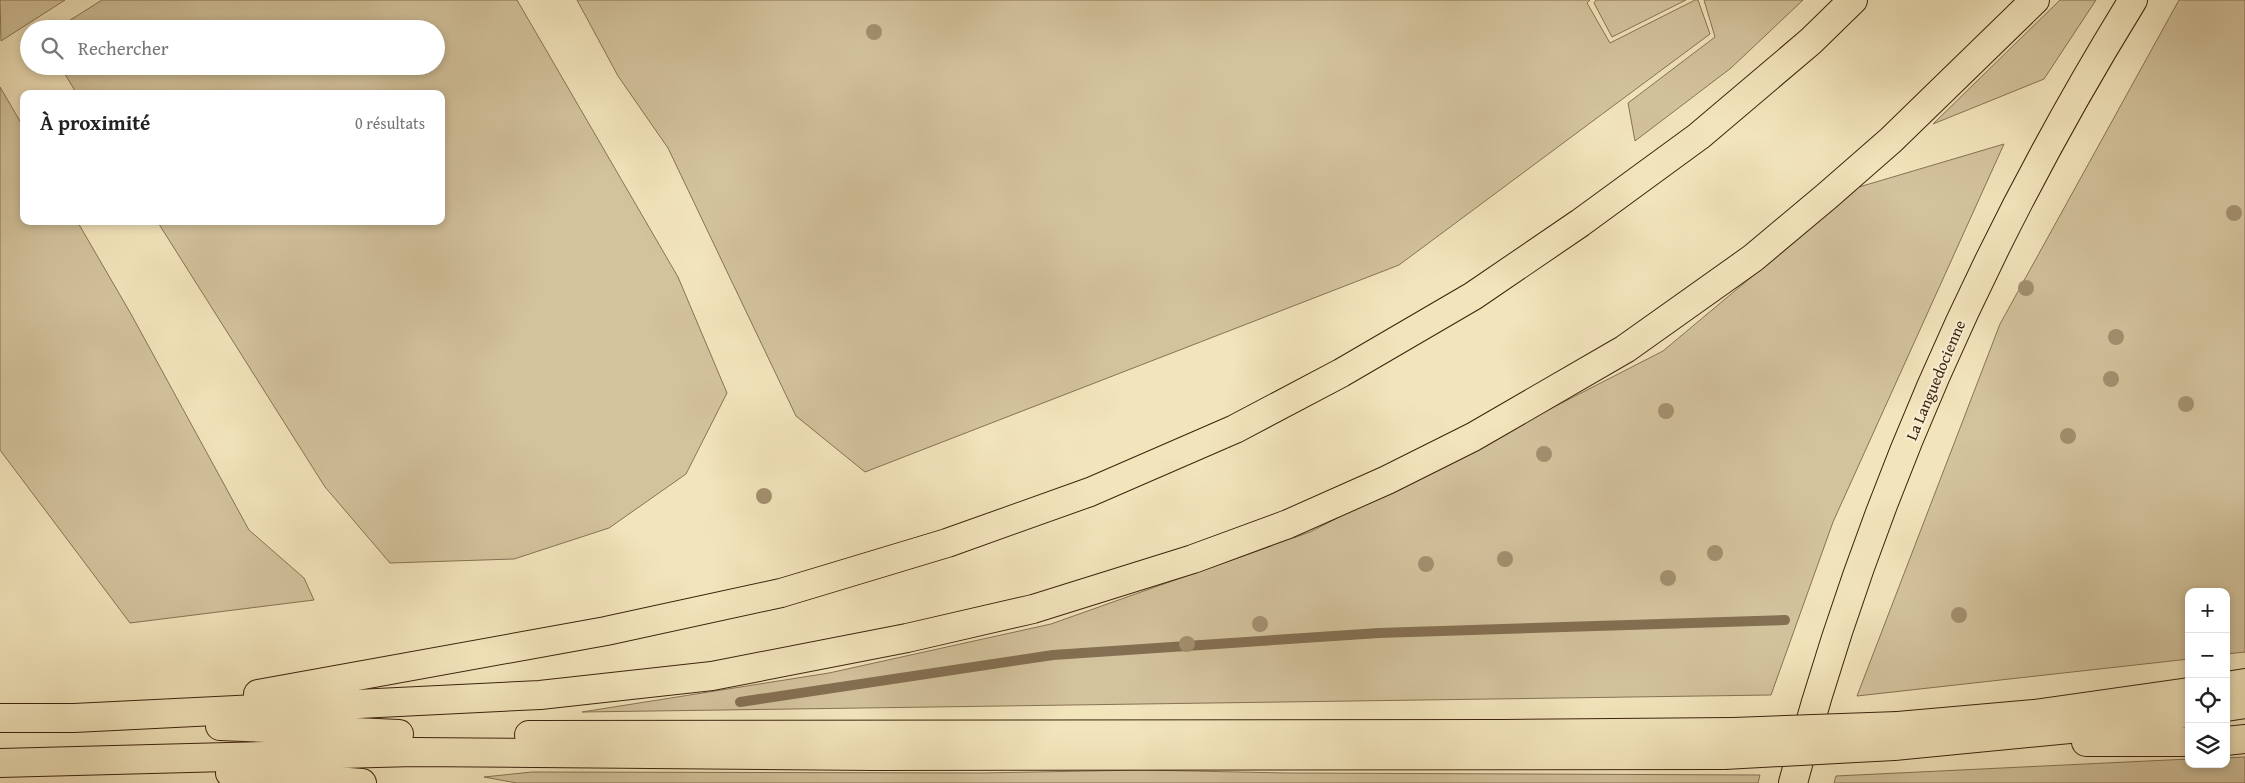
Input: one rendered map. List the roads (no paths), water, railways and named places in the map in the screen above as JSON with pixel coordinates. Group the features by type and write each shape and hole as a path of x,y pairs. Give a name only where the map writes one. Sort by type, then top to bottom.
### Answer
{"highway":[{"path":"141,714 457,660 606,631 781,593 947,543 1090,492 1235,428 1342,373 1473,296 1580,223 1699,136 1811,41 1853,0"},
{"path":"74,718 540,695 712,676 907,638 1033,609 1193,559 1288,524 1387,480 1481,433 1625,349 1753,258 1870,158 1962,73 2035,0"},
{"name":"La Languedocienne","path":"1793,783 1834,638 1890,489 1941,363 2009,220 2078,90 2133,0"},
{"path":"2230,685 2245,682"},
{"path":"0,763 415,752 874,756 1728,744 1896,736 2185,693"},
{"path":"2230,706 2245,704"},
{"path":"1940,743 2090,727 2185,714"},
{"path":"0,718 74,718 368,734 1502,734 1728,744"},
{"path":"1896,736 1940,743 2185,742"},
{"path":"2230,741 2245,739"},
{"path":"81,762 362,783"}],"waterway":[{"path":"740,702 1053,655 1379,633 1785,620"}]}
